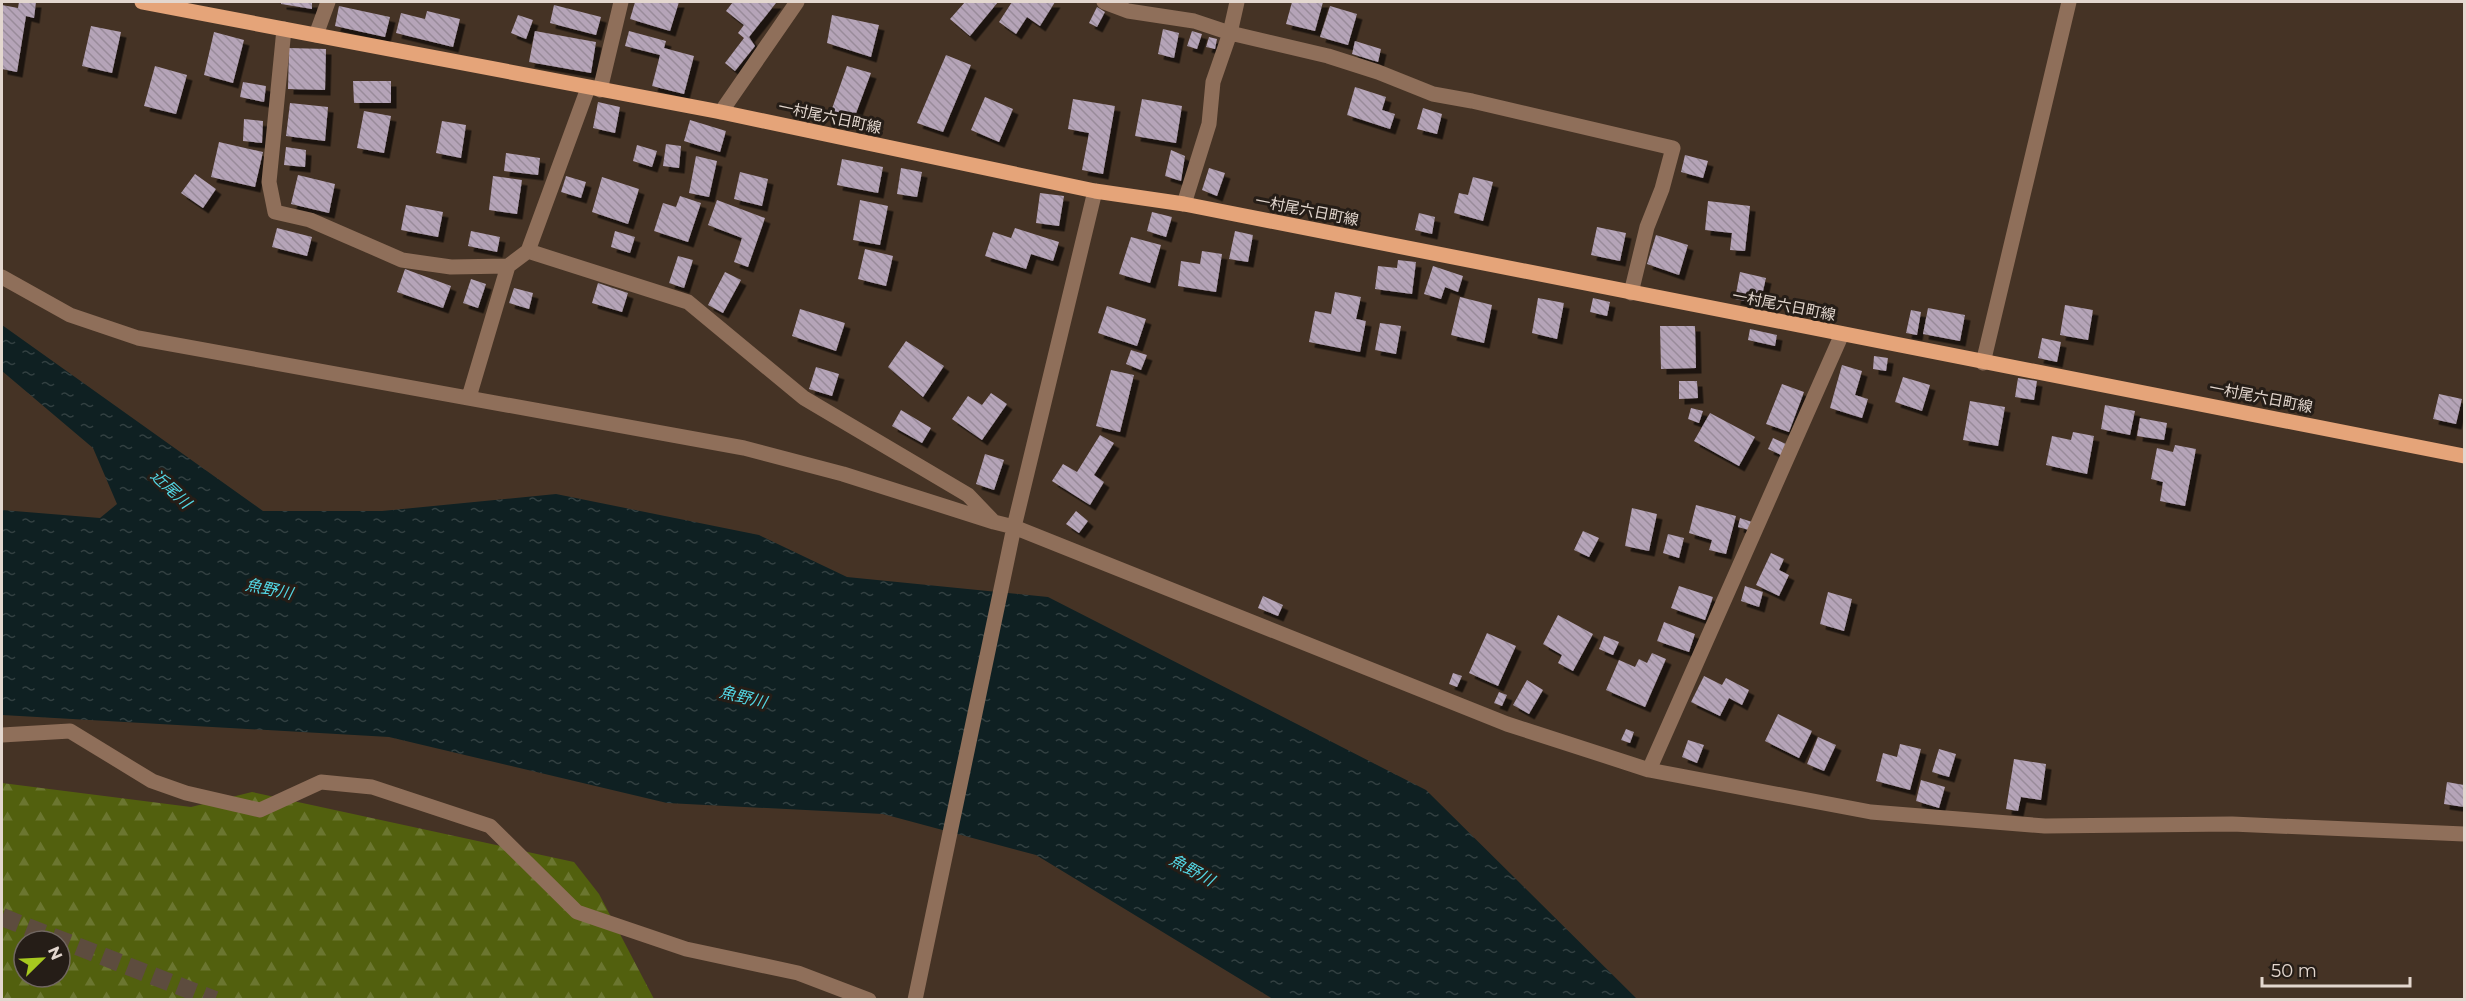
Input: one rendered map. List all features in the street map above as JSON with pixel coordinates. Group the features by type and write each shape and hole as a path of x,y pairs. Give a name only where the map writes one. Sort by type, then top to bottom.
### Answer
{"main road":[{"name":"一村尾六日町線","path":"142,2 722,112 1095,191 1184,204 2464,456"}],"street":[{"path":"316,35 328,2"},
{"path":"284,29 269,182 275,212 310,220 402,260 451,267 508,266 528,251 594,89 621,2"},
{"path":"722,112 797,2"},
{"path":"1104,2 1128,11 1194,21 1230,33 1328,56 1378,72 1433,94 1673,148 1662,189 1647,227 1631,293"},
{"path":"1184,204 1209,124 1213,82 1230,33 1237,2"},
{"path":"1983,363 2069,2"},
{"path":"915,999 1014,527 1095,191"},
{"path":"528,251 688,302 804,398 968,495 994,522"},
{"path":"470,397 508,266"},
{"path":"2,277 70,315 138,338 744,448 843,474 1014,527 1507,724 1649,770 1871,812 2034,825 2232,824 2464,834"},
{"path":"1649,770 1842,334"},
{"path":"2,735 70,731 152,781 186,793 260,810 321,782 372,787 490,826 577,912 687,949 798,973 869,999"}],"green space":[{"path":"2,783 191,807 252,792 574,862 599,894 654,999 2,1000"}],"water":[{"path":"2,325 263,511 382,511 556,494 759,535 847,577 1048,597 1426,790 1637,999 1273,999 1036,855 883,814 667,803 389,737 2,715 2,510 100,518 117,504 93,448 2,371"}],"building":[{"path":"19,2 36,2 34,18 26,16 17,72 2,69 2,5 18,8"},
{"path":"281,2 312,2 312,9 281,4"},
{"path":"635,2 679,2 670,31 630,19"},
{"path":"733,2 776,3 749,37 755,46 735,71 725,63 744,38 738,33 744,25 726,11"},
{"path":"965,2 998,2 970,36 950,19"},
{"path":"1012,2 1055,2 1040,26 1027,17 1016,34 999,22"},
{"path":"1292,2 1323,2 1315,31 1286,24"},
{"path":"554,5 601,17 596,35 550,23"},
{"path":"339,6 390,17 385,37 335,26"},
{"path":"1330,6 1357,14 1348,45 1320,37"},
{"path":"1097,7 1105,12 1097,27 1089,23"},
{"path":"427,11 460,19 453,47 396,33 401,13 425,19"},
{"path":"518,15 533,20 526,39 511,33"},
{"path":"832,15 879,25 871,57 827,43"},
{"path":"91,26 121,32 112,73 82,66"},
{"path":"1163,29 1179,33 1174,58 1158,54"},
{"path":"535,31 596,42 591,73 529,62"},
{"path":"629,31 666,41 664,48 694,56 684,94 652,86 660,55 625,46"},
{"path":"1192,31 1202,34 1197,49 1187,46"},
{"path":"214,32 244,40 233,83 204,75"},
{"path":"1209,37 1217,39 1215,49 1206,47"},
{"path":"1355,41 1381,49 1378,62 1352,54"},
{"path":"289,48 326,49 325,90 288,89"},
{"path":"946,55 971,65 943,132 917,123"},
{"path":"155,66 187,75 176,114 144,106"},
{"path":"847,66 871,73 852,124 829,117"},
{"path":"353,81 391,81 391,103 354,103"},
{"path":"243,82 266,86 264,102 240,97"},
{"path":"1355,87 1386,97 1382,110 1395,114 1390,129 1347,115"},
{"path":"985,97 1013,109 999,142 971,130"},
{"path":"1073,99 1115,106 1103,174 1082,170 1089,133 1068,129"},
{"path":"1142,99 1182,106 1176,143 1135,136"},
{"path":"598,102 620,107 615,133 593,128"},
{"path":"290,103 328,107 325,141 286,136"},
{"path":"1423,108 1442,114 1437,134 1417,129"},
{"path":"364,111 391,116 384,153 357,148"},
{"path":"244,119 263,121 262,143 243,141"},
{"path":"690,120 726,131 720,152 684,141"},
{"path":"442,121 466,125 461,158 436,153"},
{"path":"219,142 263,152 255,187 211,177"},
{"path":"666,144 681,146 679,168 663,166"},
{"path":"637,145 657,151 652,167 633,161"},
{"path":"286,147 306,150 305,167 284,165"},
{"path":"1171,150 1185,156 1181,181 1165,176"},
{"path":"506,153 540,158 538,175 504,171"},
{"path":"1685,155 1708,161 1703,178 1681,172"},
{"path":"696,156 717,161 709,197 689,193"},
{"path":"842,159 883,167 878,193 837,185"},
{"path":"901,168 922,172 917,197 897,194"},
{"path":"1209,168 1225,173 1217,196 1202,190"},
{"path":"740,172 768,179 762,206 734,199"},
{"path":"195,174 216,189 203,208 181,193"},
{"path":"298,175 335,184 329,213 291,204"},
{"path":"493,176 522,180 517,214 489,210"},
{"path":"566,176 586,182 581,198 561,192"},
{"path":"602,177 639,189 628,224 592,212"},
{"path":"1473,177 1493,182 1483,221 1454,213 1459,193 1468,195"},
{"path":"1040,193 1064,196 1059,226 1036,223"},
{"path":"680,196 701,203 688,242 654,231 663,203 676,207"},
{"path":"717,200 765,218 748,267 734,262 742,238 708,225"},
{"path":"860,200 888,206 880,245 853,240"},
{"path":"1708,201 1750,206 1745,251 1730,250 1732,233 1705,230"},
{"path":"406,205 443,212 438,237 401,230"},
{"path":"1152,212 1172,217 1166,237 1147,231"},
{"path":"1419,213 1435,217 1432,234 1415,230"},
{"path":"1597,227 1626,233 1620,261 1591,255"},
{"path":"277,228 312,237 307,256 272,247"},
{"path":"1015,228 1059,242 1053,261 1031,254 1026,269 985,256 993,232 1011,238"},
{"path":"471,231 500,237 497,252 468,246"},
{"path":"615,231 635,237 630,253 611,247"},
{"path":"1235,231 1253,235 1248,262 1229,259"},
{"path":"1656,235 1688,245 1679,275 1647,264"},
{"path":"1131,237 1161,245 1150,283 1119,274"},
{"path":"865,249 893,256 886,286 858,279"},
{"path":"1202,251 1222,254 1216,292 1178,286 1181,261 1200,264"},
{"path":"678,256 693,260 684,288 669,283"},
{"path":"1398,260 1416,262 1412,294 1375,289 1378,266 1397,268"},
{"path":"1433,266 1463,276 1458,292 1445,287 1441,299 1424,294"},
{"path":"405,269 451,286 443,308 397,292"},
{"path":"725,272 741,280 723,313 708,305"},
{"path":"1740,272 1766,278 1760,304 1735,299"},
{"path":"471,279 486,284 478,308 463,303"},
{"path":"598,283 628,293 622,312 592,303"},
{"path":"514,288 533,293 529,309 509,303"},
{"path":"1335,292 1361,297 1356,319 1366,321 1360,352 1309,342 1315,311 1331,314"},
{"path":"1460,297 1492,305 1484,343 1451,335"},
{"path":"1538,298 1564,303 1557,339 1532,333"},
{"path":"1593,298 1610,302 1607,316 1590,312"},
{"path":"2065,305 2093,310 2088,340 2060,335"},
{"path":"1107,306 1146,319 1137,346 1098,333"},
{"path":"1928,308 1965,315 1960,341 1923,334"},
{"path":"800,309 845,323 836,351 792,336"},
{"path":"1911,310 1921,312 1917,335 1906,333"},
{"path":"1380,323 1401,326 1396,354 1375,350"},
{"path":"1660,326 1695,326 1696,368 1661,369"},
{"path":"1750,329 1777,335 1775,346 1748,340"},
{"path":"2042,338 2061,342 2057,362 2038,358"},
{"path":"906,341 944,366 923,397 888,367"},
{"path":"1131,350 1147,355 1141,370 1126,364"},
{"path":"1874,356 1888,358 1886,371 1873,369"},
{"path":"1842,365 1862,371 1855,395 1868,399 1862,418 1830,408"},
{"path":"816,367 839,374 832,396 809,389"},
{"path":"1111,370 1134,375 1120,432 1096,426"},
{"path":"1903,377 1930,385 1922,411 1895,402"},
{"path":"2018,378 2037,381 2034,400 2015,397"},
{"path":"1679,381 1697,381 1698,398 1679,399"},
{"path":"1782,384 1804,392 1789,432 1766,424"},
{"path":"991,393 1007,404 982,440 952,419 968,396 982,405"},
{"path":"2439,394 2462,399 2456,424 2433,419"},
{"path":"1970,401 2005,407 1998,446 1963,440"},
{"path":"2105,405 2135,411 2130,435 2101,429"},
{"path":"1691,408 1703,411 1699,423 1688,419"},
{"path":"901,410 931,428 922,443 892,426"},
{"path":"1710,413 1755,437 1739,466 1694,441"},
{"path":"2140,418 2167,423 2164,440 2137,436"},
{"path":"2073,432 2094,436 2087,474 2046,465 2052,436 2071,440"},
{"path":"1100,435 1114,443 1094,475 1104,482 1090,505 1052,481 1063,464 1077,472"},
{"path":"1773,438 1786,444 1781,455 1768,449"},
{"path":"2175,445 2196,449 2185,506 2160,501 2163,482 2151,479 2157,448 2173,452"},
{"path":"985,454 1004,460 994,490 976,484"},
{"path":"1696,505 1736,516 1726,554 1709,550 1712,540 1689,533"},
{"path":"1632,508 1657,514 1649,551 1625,546"},
{"path":"1076,511 1088,521 1079,533 1066,524"},
{"path":"1740,518 1752,522 1749,530 1738,527"},
{"path":"1583,531 1599,538 1589,557 1574,550"},
{"path":"1668,534 1684,538 1679,558 1663,553"},
{"path":"1771,553 1784,559 1779,570 1789,575 1779,596 1756,585"},
{"path":"1679,586 1713,597 1705,620 1671,608"},
{"path":"1745,586 1763,592 1759,607 1741,601"},
{"path":"1828,592 1852,599 1844,631 1820,624"},
{"path":"1263,596 1283,605 1278,616 1258,608"},
{"path":"1558,615 1593,634 1573,671 1558,663 1562,655 1543,644"},
{"path":"1664,622 1695,634 1689,652 1657,641"},
{"path":"1487,633 1516,646 1498,686 1469,673"},
{"path":"1604,636 1619,642 1613,655 1599,649"},
{"path":"1652,653 1666,659 1645,707 1606,690 1619,660 1635,667 1639,659 1647,663"},
{"path":"1453,673 1462,676 1457,687 1449,684"},
{"path":"1704,676 1722,685 1726,678 1749,690 1742,705 1729,698 1720,716 1691,702"},
{"path":"1527,680 1543,690 1529,714 1513,705"},
{"path":"1499,692 1507,695 1502,706 1494,703"},
{"path":"1778,714 1812,731 1799,758 1765,741"},
{"path":"1626,729 1634,732 1630,743 1621,740"},
{"path":"1818,737 1836,745 1824,771 1807,764"},
{"path":"1688,740 1704,745 1697,763 1682,757"},
{"path":"1900,744 1921,749 1910,790 1876,781 1883,753 1897,757"},
{"path":"1939,749 1956,754 1949,777 1932,772"},
{"path":"2014,759 2046,764 2041,800 2021,797 2018,811 2006,809"},
{"path":"1921,780 1945,787 1939,808 1916,801"},
{"path":"2447,782 2464,785 2464,807 2444,804"}],"tunnel":[{"path":"2,917 215,1000"}],"water label":[{"name":"近尾川","path":"171,489"},
{"name":"魚野川","path":"269,589"},
{"name":"魚野川","path":"743,697"},
{"name":"魚野川","path":"1192,870"}]}
